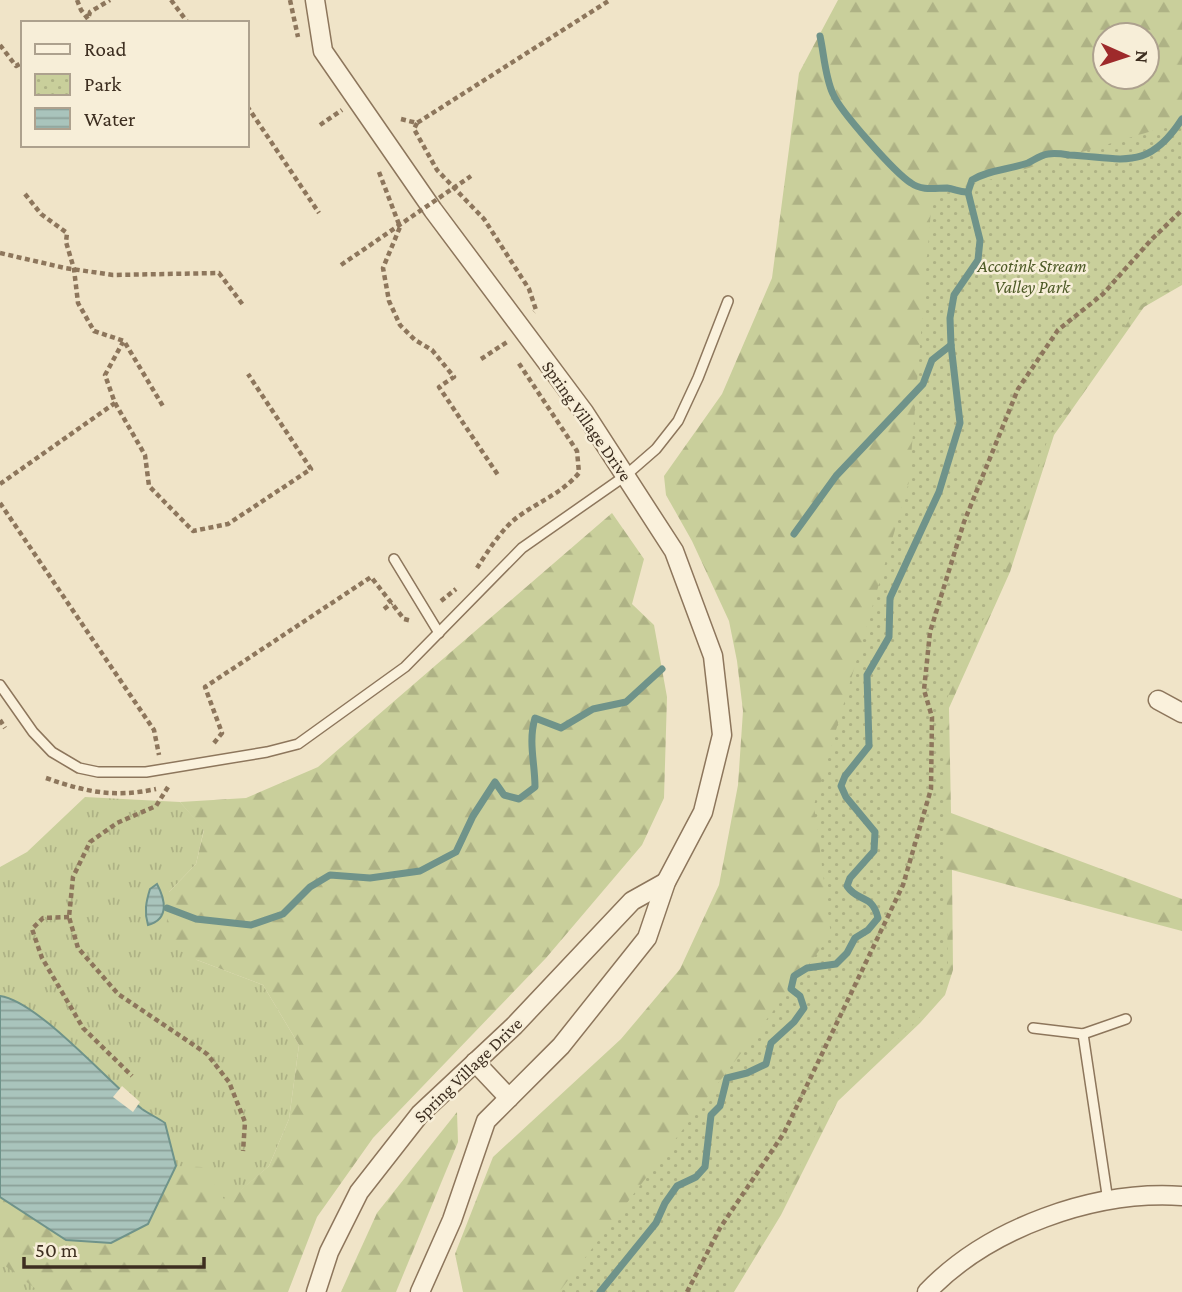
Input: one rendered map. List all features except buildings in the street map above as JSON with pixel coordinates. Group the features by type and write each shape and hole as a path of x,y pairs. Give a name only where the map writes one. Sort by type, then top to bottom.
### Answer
{"street":[{"name":"Spring Village Drive","path":"316,0 323,51 433,210 584,412 674,551 713,656 722,735 704,812 666,882 647,938 561,1046 486,1121 452,1220 420,1292"},
{"path":"1158,700 1182,713"},
{"name":"Spring Village Drive","path":"316,1292 329,1252 359,1192 420,1114 514,1026 632,901 666,882"},
{"path":"475,1062 509,1098"},
{"path":"927,1292 948,1270 1008,1232 1081,1205 1162,1194 1182,1196"}],"lane":[{"path":"0,685 33,732 52,752 79,768 98,772 146,772 267,752 298,744 405,667 522,548 625,476 656,449 678,421 728,301"},
{"path":"394,559 439,633"},
{"path":"1033,1028 1083,1034 1126,1019"},
{"path":"1083,1034 1108,1201"}],"path":[{"path":"77,0 86,21"},
{"path":"87,21 90,12 110,0"},
{"path":"171,0 187,21"},
{"path":"527,320 536,310 529,289 484,219 438,170 414,129 417,123 610,0"},
{"path":"0,45 16,66 21,63"},
{"path":"248,107 319,213"},
{"path":"345,108 350,116"},
{"path":"401,119 417,123"},
{"path":"375,162 400,227 383,268 389,301 400,325 415,340 432,350 454,377 439,387 498,475"},
{"path":"341,265 471,176"},
{"path":"25,194 41,214 67,233 66,242 74,269 78,303 94,331 124,341 164,408"},
{"path":"687,1292 720,1228 785,1133 903,885 931,789 932,717 924,690 930,632 964,522 1018,389 1058,330 1103,294 1151,240 1182,211"},
{"path":"0,253 113,275 219,273 243,305"},
{"path":"124,341 105,375 115,403 145,455 149,486 192,531 228,524 311,469 248,374"},
{"path":"474,575 486,553 517,517 563,489 579,473 580,464 573,444 508,342 481,359"},
{"path":"0,484 115,403"},
{"path":"0,503 154,730 160,757 171,754"},
{"path":"205,746 217,743 222,733 205,687 371,577 404,619 417,622"},
{"path":"441,601 463,583"},
{"path":"384,608 391,603"},
{"path":"0,720 5,728"},
{"path":"168,787 156,806 117,823 90,842 73,877 69,917 78,948 118,994 208,1054 229,1082 245,1122 243,1151"},
{"path":"69,917 43,918 32,929 42,958 83,1028 132,1076"}],"green space":[{"path":"838,0 1182,0 1182,285 1144,307 1054,435 1010,572 949,708 951,813 1182,899 1182,931 952,870 953,970 945,995 920,1023 838,1101 781,1215 734,1292 463,1292 455,1254 493,1157 621,1039 680,969 719,885 738,785 743,711 737,661 729,621 692,541 666,495 664,476 722,394 772,278 799,73"},
{"name":"Accotink Stream Valley Park","path":"1182,122 1182,281 1139,306 1049,435 1005,572 943,707 948,969 939,995 915,1023 832,1101 776,1214 728,1292 559,1292 831,935 814,805 909,482 932,197"},
{"path":"612,513 644,559 632,604 654,625 667,697 664,798 642,845 546,958 373,1138 317,1217 288,1292 40,1292 0,1262 0,1197 66,1240 148,1224 176,1166 202,1167 226,1202 269,1166 289,1119 299,1045 263,985 197,960 166,933 169,892 196,864 204,830 180,802 246,798 318,767"},
{"path":"85,797 180,802 204,829 196,864 169,892 197,960 263,985 299,1045 289,1119 269,1166 226,1203 154,1292 0,1292 0,867 27,852"},
{"path":"457,1112 458,1142 396,1292 341,1292 377,1213"}],"water":[{"path":"157,884 162,896 163,913 148,925 147,898 150,889"},
{"path":"0,996 16,1001 34,1012 142,1109 165,1123 176,1166 148,1224 111,1243 66,1240 0,1197"}],"pier":[{"path":"122,1086 140,1102 133,1112 113,1097"}],"waterway":[{"path":"820,36 826,73 833,94 846,114 881,155 915,186 968,192"},
{"path":"600,1292 656,1223 677,1186 696,1177 705,1167 711,1115 720,1106 727,1078 766,1064 771,1043 794,1022 804,1008 800,996 791,989 794,976 807,968 836,964 847,953 855,938 868,930 878,918 872,905 847,886 850,878 874,851 875,832 846,797 841,786 845,776 869,746 867,675 889,637 890,598 939,492 960,423 950,318 954,295 978,260 980,240 968,192 972,180 1048,154 1133,158 1158,147 1182,119"},
{"path":"794,534 836,476 923,384 932,360 951,345"},
{"path":"167,908 196,919 251,925 283,914 310,887 330,875 370,878 420,871 456,852 473,816 495,782 504,795 519,799 535,787 532,744 535,718 561,728 593,709 626,702 662,669"}]}
